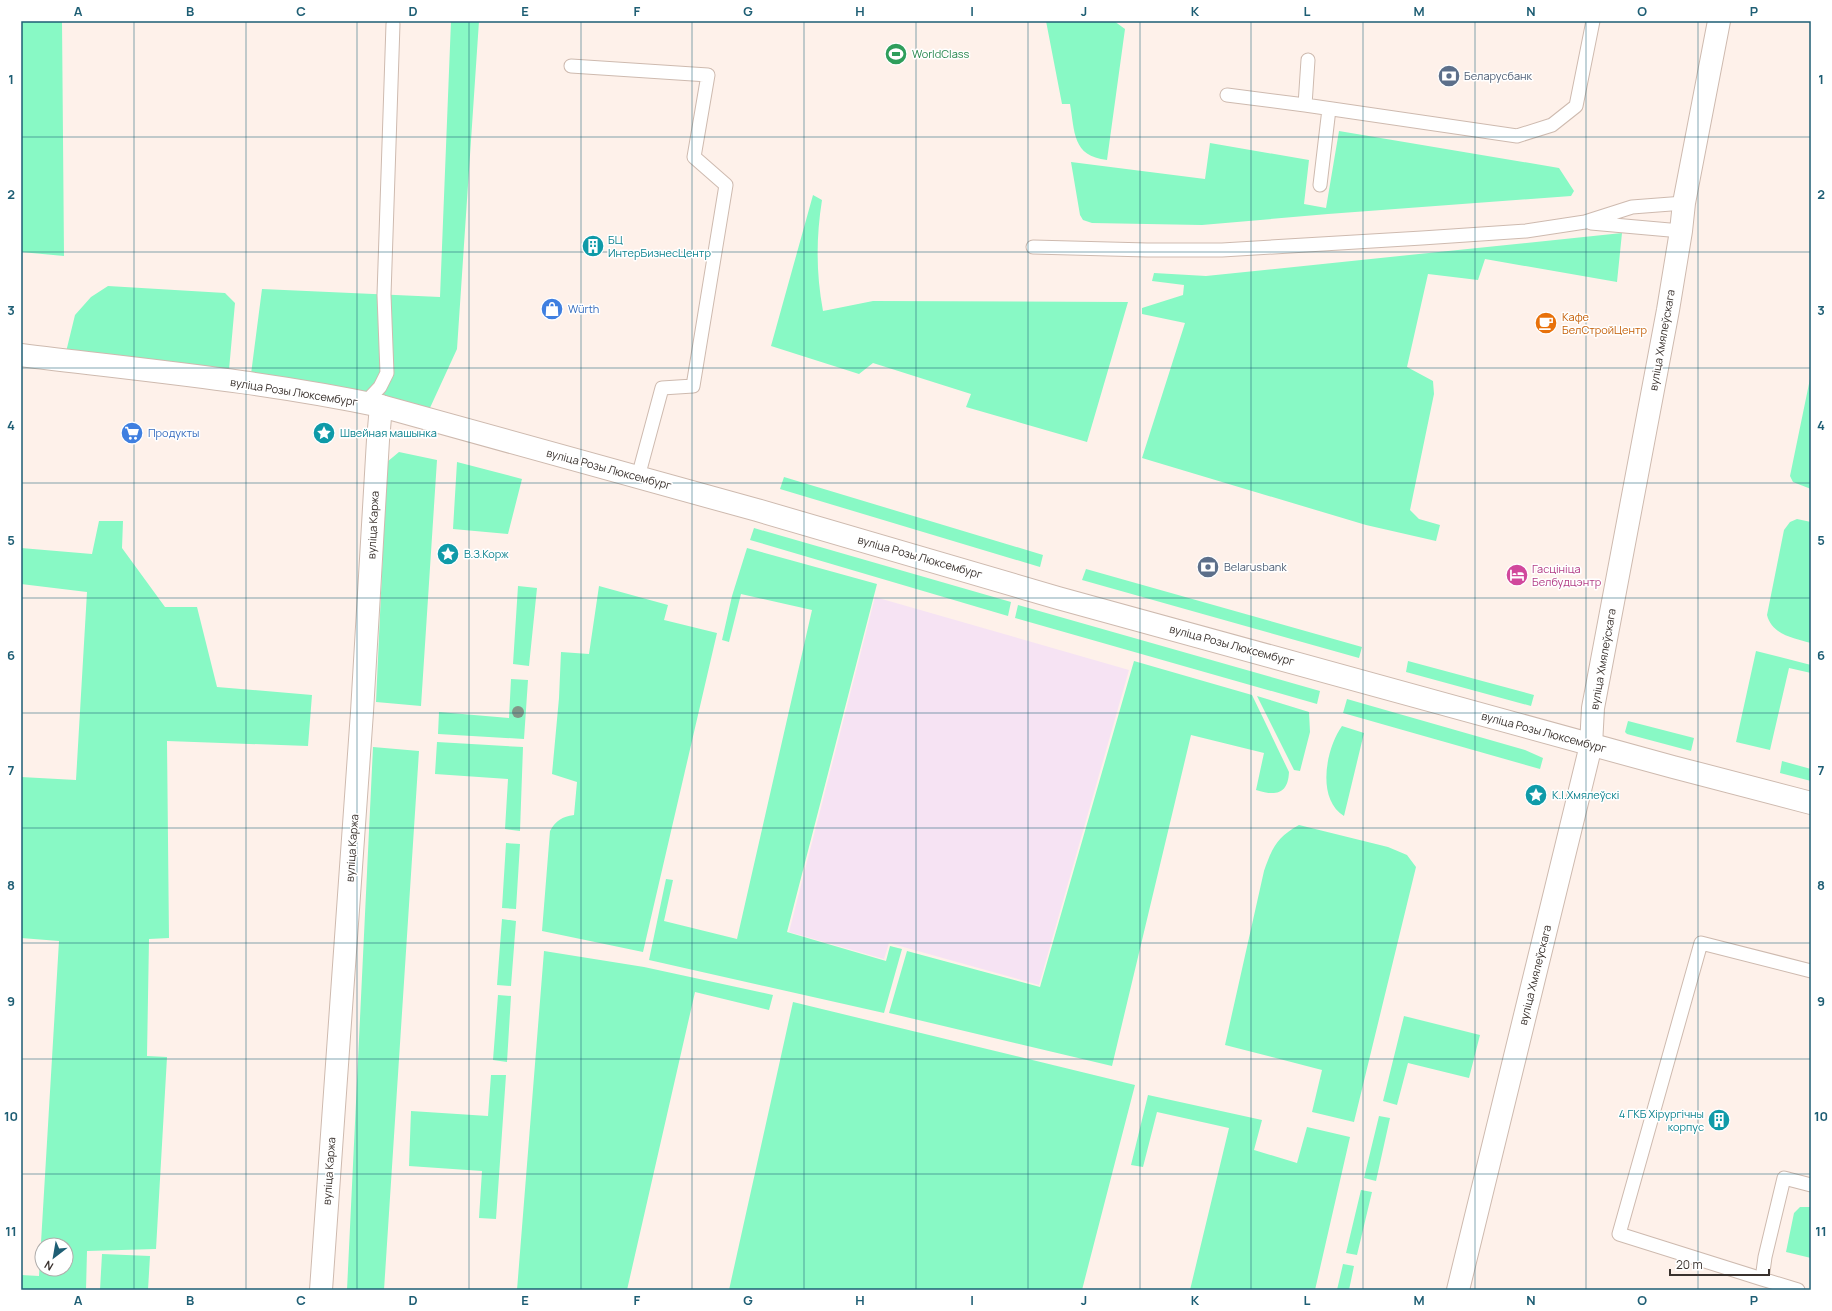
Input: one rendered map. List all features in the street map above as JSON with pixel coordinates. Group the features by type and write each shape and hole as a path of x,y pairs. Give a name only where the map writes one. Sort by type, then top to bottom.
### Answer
{"street":[{"name":"вуліца Хмялеўскага","path":"1458,1290 1592,745 1593,708 1681,231 1684,204 1719,21"},
{"name":"вуліца Розы Люксембург","path":"21,355 237,383 373,405 638,477 1058,598 1592,745 1811,803"},
{"name":"вуліца Каржа","path":"321,1290 362,712 377,448 373,405"}],"lane":[{"path":"1227,95 1517,136 1552,126 1576,106 1593,21"},
{"path":"373,405 380,386 387,373 384,295 393,24"},
{"path":"1304,105 1308,60"},
{"path":"571,66 708,75 694,157 726,185 693,386 662,388 638,477"},
{"path":"1320,185 1329,110"},
{"path":"1033,246 1147,250 1222,250 1519,232 1585,222 1632,207 1684,204"},
{"path":"1585,222 1681,231"},
{"path":"1798,1290 1619,1234 1701,943 1811,971"},
{"path":"1762,1279 1765,1257 1784,1178 1811,1185"}],"shaded area":[{"path":"875,597 1129,670 1039,985 889,943 884,959 789,932"}],"green space":[{"path":"21,21 62,21 64,256 21,252"},
{"path":"451,21 479,21 457,349 429,410 308,381 251,374 262,289 440,297"},
{"path":"1046,21 1114,21 1125,29 1107,160 1096,158 1087,154 1077,141 1070,104 1062,104"},
{"path":"1339,131 1559,168 1574,191 1571,196 1202,225 1092,223 1083,220 1080,215 1071,162 1205,179 1210,143 1309,160 1304,204 1326,208"},
{"path":"813,195 822,200 819,228 818,269 823,311 873,301 1128,302 1087,442 966,407 971,394 873,363 859,374 771,346"},
{"path":"1622,233 1617,282 1485,259 1478,280 1428,274 1407,367 1433,381 1434,394 1410,510 1419,519 1440,525 1436,541 1366,525 1142,458 1185,323 1142,314 1142,308 1183,295 1184,285 1152,281 1154,273 1206,276"},
{"path":"108,286 225,293 235,303 229,370 66,352 75,315 91,297"},
{"path":"1811,374 1811,489 1793,482 1790,476"},
{"path":"399,452 437,460 421,706 376,702 387,462"},
{"path":"457,462 522,479 508,534 453,529"},
{"path":"784,477 1043,555 1040,567 780,489"},
{"path":"1797,519 1811,522 1811,643 1784,635 1774,627 1767,615 1784,530 1790,522"},
{"path":"99,521 123,521 122,548 165,607 197,607 217,687 312,695 308,746 167,741 169,938 149,939 147,1056 167,1057 156,1249 87,1251 86,1290 21,1290 21,1275 34,1276 34,1277 74,1277 74,1237 41,1237 59,941 21,938 21,777 76,780 87,592 21,584 21,548 92,554"},
{"path":"754,528 1011,602 1008,616 750,540"},
{"path":"747,548 877,584 787,932 886,961 890,946 902,949 884,1013 649,960 666,879 673,880 664,921 737,939 812,610 741,594 729,642 722,640 732,596"},
{"path":"1086,569 1362,647 1359,658 1082,580"},
{"path":"518,586 537,588 529,666 513,664"},
{"path":"599,586 668,605 664,620 717,633 643,952 542,931 550,831 560,820 574,815 577,782 552,774 559,698 561,652 589,654"},
{"path":"1018,605 1320,691 1317,704 1015,618"},
{"path":"1756,651 1811,665 1811,673 1789,668 1770,750 1736,742"},
{"path":"1134,661 1252,695 1289,772 1286,785 1279,792 1269,793 1256,790 1264,753 1191,735 1112,1066 889,1013 907,951 1040,987"},
{"path":"1408,661 1534,695 1531,706 1406,672"},
{"path":"511,679 528,680 524,739 438,734 439,712 509,718"},
{"path":"1257,696 1309,712 1310,732 1300,771 1294,770"},
{"path":"1347,699 1525,750 1543,758 1540,769 1343,713"},
{"path":"1628,721 1694,738 1691,751 1627,734 1625,732"},
{"path":"1342,726 1364,733 1344,816 1335,808 1330,798 1326,773 1328,760 1336,735"},
{"path":"437,742 523,747 520,831 505,829 508,779 435,774"},
{"path":"373,747 419,751 384,1290 347,1290"},
{"path":"1782,761 1811,769 1811,781 1780,773"},
{"path":"1299,825 1388,847 1407,855 1416,867 1354,1122 1312,1112 1322,1070 1225,1045 1264,871 1276,844 1285,834"},
{"path":"506,843 520,844 516,909 502,908"},
{"path":"502,919 516,921 511,986 497,985"},
{"path":"544,951 644,967 773,995 769,1010 695,992 627,1290 517,1290"},
{"path":"498,995 511,996 507,1062 493,1060"},
{"path":"793,1002 1135,1085 1082,1290 729,1290"},
{"path":"1404,1016 1480,1035 1469,1078 1408,1063 1397,1105 1383,1101"},
{"path":"491,1075 506,1075 496,1219 479,1218 482,1171 409,1166 411,1111 488,1116"},
{"path":"1148,1095 1262,1120 1254,1150 1297,1163 1307,1127 1350,1137 1315,1290 1190,1290 1229,1128 1157,1112 1143,1167 1131,1165"},
{"path":"1379,1116 1390,1118 1376,1181 1364,1178"},
{"path":"1361,1190 1372,1192 1357,1255 1346,1253"},
{"path":"1800,1207 1811,1207 1811,1258 1786,1252 1794,1213"},
{"path":"102,1254 150,1256 148,1290 100,1290"},
{"path":"1343,1264 1354,1266 1349,1290 1337,1290"}],"place":[{"name":"WorldClass","path":"896,54"},
{"name":"Беларусбанк","path":"1449,76"},
{"name":"БЦ ИнтерБизнесЦентр","path":"593,246"},
{"name":"Würth","path":"552,309"},
{"name":"Кафе БелСтройЦентр","path":"1546,323"},
{"name":"Продукты","path":"132,433"},
{"name":"Швейная машынка","path":"324,433"},
{"name":"В.З.Корж","path":"448,554"},
{"name":"Belarusbank","path":"1208,567"},
{"name":"Гасцініца Белбудцэнтр","path":"1517,575"},
{"name":"К.І.Хмялеўскі","path":"1536,795"},
{"name":"4 ГКБ Хірургічны корпус","path":"1719,1120"}]}
